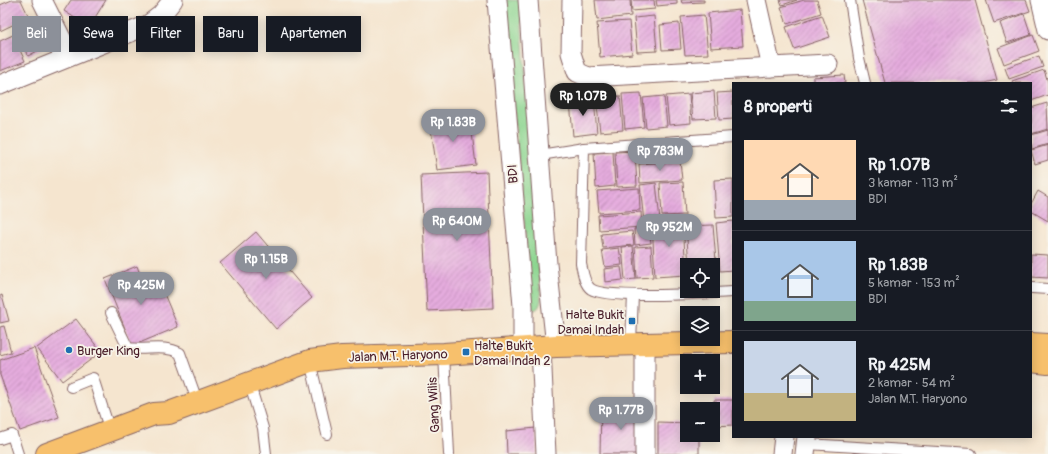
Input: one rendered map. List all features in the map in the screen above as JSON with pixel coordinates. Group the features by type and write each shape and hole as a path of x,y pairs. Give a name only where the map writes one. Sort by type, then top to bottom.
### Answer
{"main road":[{"name":"Jalan M.T. Haryono","path":"47,454 154,414 168,413 198,403 249,382 310,360 342,357 444,354 638,343 732,342"},
{"path":"1032,344 1048,345"},
{"path":"1032,361 1048,363"},
{"name":"Jalan M.T. Haryono","path":"89,454 158,424 168,413"}],"street":[{"path":"42,0 70,56"},
{"path":"0,85 148,25 161,15 173,0"},
{"name":"BDI","path":"497,0 523,306 540,348"},
{"path":"528,0 547,264 540,348 546,454"},
{"path":"572,0 571,53 577,72 588,77 828,64"},
{"path":"756,0 770,67"},
{"path":"1041,0 1048,30"},
{"path":"638,343 645,454"},
{"path":"782,454 784,438"}],"lane":[{"path":"850,0 859,58 865,82"},
{"path":"540,155 584,148 732,137"},
{"path":"584,148 581,264 584,279 590,289 602,293 633,295 732,292"},
{"path":"1032,288 1048,289"},
{"path":"633,295 638,343"},
{"path":"111,313 128,348 139,350 170,348 180,353 198,403"},
{"name":"Gang Wilis","path":"444,354 449,454"},
{"path":"310,360 327,434"},
{"path":"71,387 93,378 110,431"},
{"path":"249,382 263,428 266,454"},
{"path":"0,439 12,435 18,454"},
{"path":"806,445 971,454"}],"green space":[{"path":"504,0 520,0 541,300 538,307 534,310 532,310"}],"building":[{"path":"12,0 21,0 29,16 12,16 12,25 0,31 0,5"},
{"path":"71,0 106,0 96,16 72,16 64,11"},
{"path":"595,0 630,0 631,16 597,20"},
{"path":"631,0 654,0 655,9 632,11"},
{"path":"656,0 677,0 677,4 657,6"},
{"path":"681,0 704,0 704,2 682,3"},
{"path":"780,0 797,0 782,5"},
{"path":"804,0 817,0 821,13 787,24 781,7"},
{"path":"862,0 975,0 997,80 988,82 885,82"},
{"path":"986,0 1026,0 1030,11 994,23"},
{"path":"740,10 743,46 711,48 708,13"},
{"path":"1024,14 1031,35 1007,43 1000,23"},
{"path":"704,15 708,54 685,55 681,17"},
{"path":"822,15 830,37 794,49 786,27"},
{"path":"654,16 657,51 637,52 634,18"},
{"path":"629,21 632,54 600,57 597,23"},
{"path":"679,23 681,49 662,50 660,25"},
{"path":"12,35 12,52 21,52 25,61 0,71 0,41"},
{"path":"1033,35 1039,51 1004,64 998,48"},
{"path":"26,52 36,52 28,56"},
{"path":"1039,56 1043,67 1009,79 1005,68"},
{"path":"1044,70 1048,82 1048,95 1032,101 1032,82 1012,81"},
{"path":"844,75 845,82 813,82 813,77"},
{"path":"714,91 716,118 693,119 690,93"},
{"path":"732,92 732,119 719,120 717,93"},
{"path":"641,93 644,127 625,129 622,94"},
{"path":"689,94 691,123 669,125 666,96"},
{"path":"620,96 623,130 600,132 596,98"},
{"path":"664,96 667,126 646,128 643,98"},
{"path":"594,99 597,133 573,136 570,101"},
{"path":"1047,103 1048,129 1032,134 1032,108"},
{"path":"470,117 476,165 437,170 430,122"},
{"path":"1048,130 1048,144 1032,149 1032,135"},
{"path":"1048,145 1048,160 1035,164 1032,150"},
{"path":"663,146 679,146 680,160 663,160"},
{"path":"644,147 661,147 662,162 645,162"},
{"path":"635,151 637,186 617,187 615,152"},
{"path":"613,152 615,186 596,188 594,153"},
{"path":"680,161 682,180 640,183 639,164"},
{"path":"487,172 493,308 427,311 421,175"},
{"path":"732,179 732,217 716,218 714,180"},
{"path":"683,182 685,215 662,216 660,183"},
{"path":"656,183 660,220 644,222 640,185"},
{"path":"639,188 640,210 599,213 597,191"},
{"path":"1038,191 1048,197 1048,221 1032,212 1032,202"},
{"path":"641,212 642,227 599,230 598,215"},
{"path":"683,220 685,258 680,258 680,275 655,277 652,222"},
{"path":"732,221 732,270 720,271 716,223"},
{"path":"713,225 716,258 688,258 686,226"},
{"path":"649,228 651,243 635,245 634,229"},
{"path":"632,231 634,245 603,248 601,234"},
{"path":"256,232 312,298 276,329 220,263"},
{"path":"633,246 636,279 625,280 622,247"},
{"path":"651,246 653,277 637,278 635,247"},
{"path":"619,248 622,265 605,267 602,250"},
{"path":"1032,254 1048,255 1048,278 1032,277"},
{"path":"137,266 145,287 159,282 178,327 132,346 105,279"},
{"path":"621,267 623,280 605,282 604,269"},
{"path":"2,295 9,321 0,323 0,296"},
{"name":"Burger King","path":"76,319 101,352 62,381 37,348"},
{"path":"4,326 11,352 0,355 0,327"},
{"path":"34,348 59,417 20,431 0,375 0,360"},
{"path":"714,400 732,400 732,425 720,426 720,402 714,402"},
{"path":"601,407 642,409 640,454 600,454"},
{"path":"658,422 680,423 680,442 699,442 699,454 658,454"},
{"path":"536,428 537,454 507,454 506,431"}],"place":[{"name":"Halte Bukit Damai Indah","path":"632,321"},
{"name":"Burger King","path":"69,350"},
{"name":"Halte Bukit Damai Indah 2","path":"466,352"}]}
